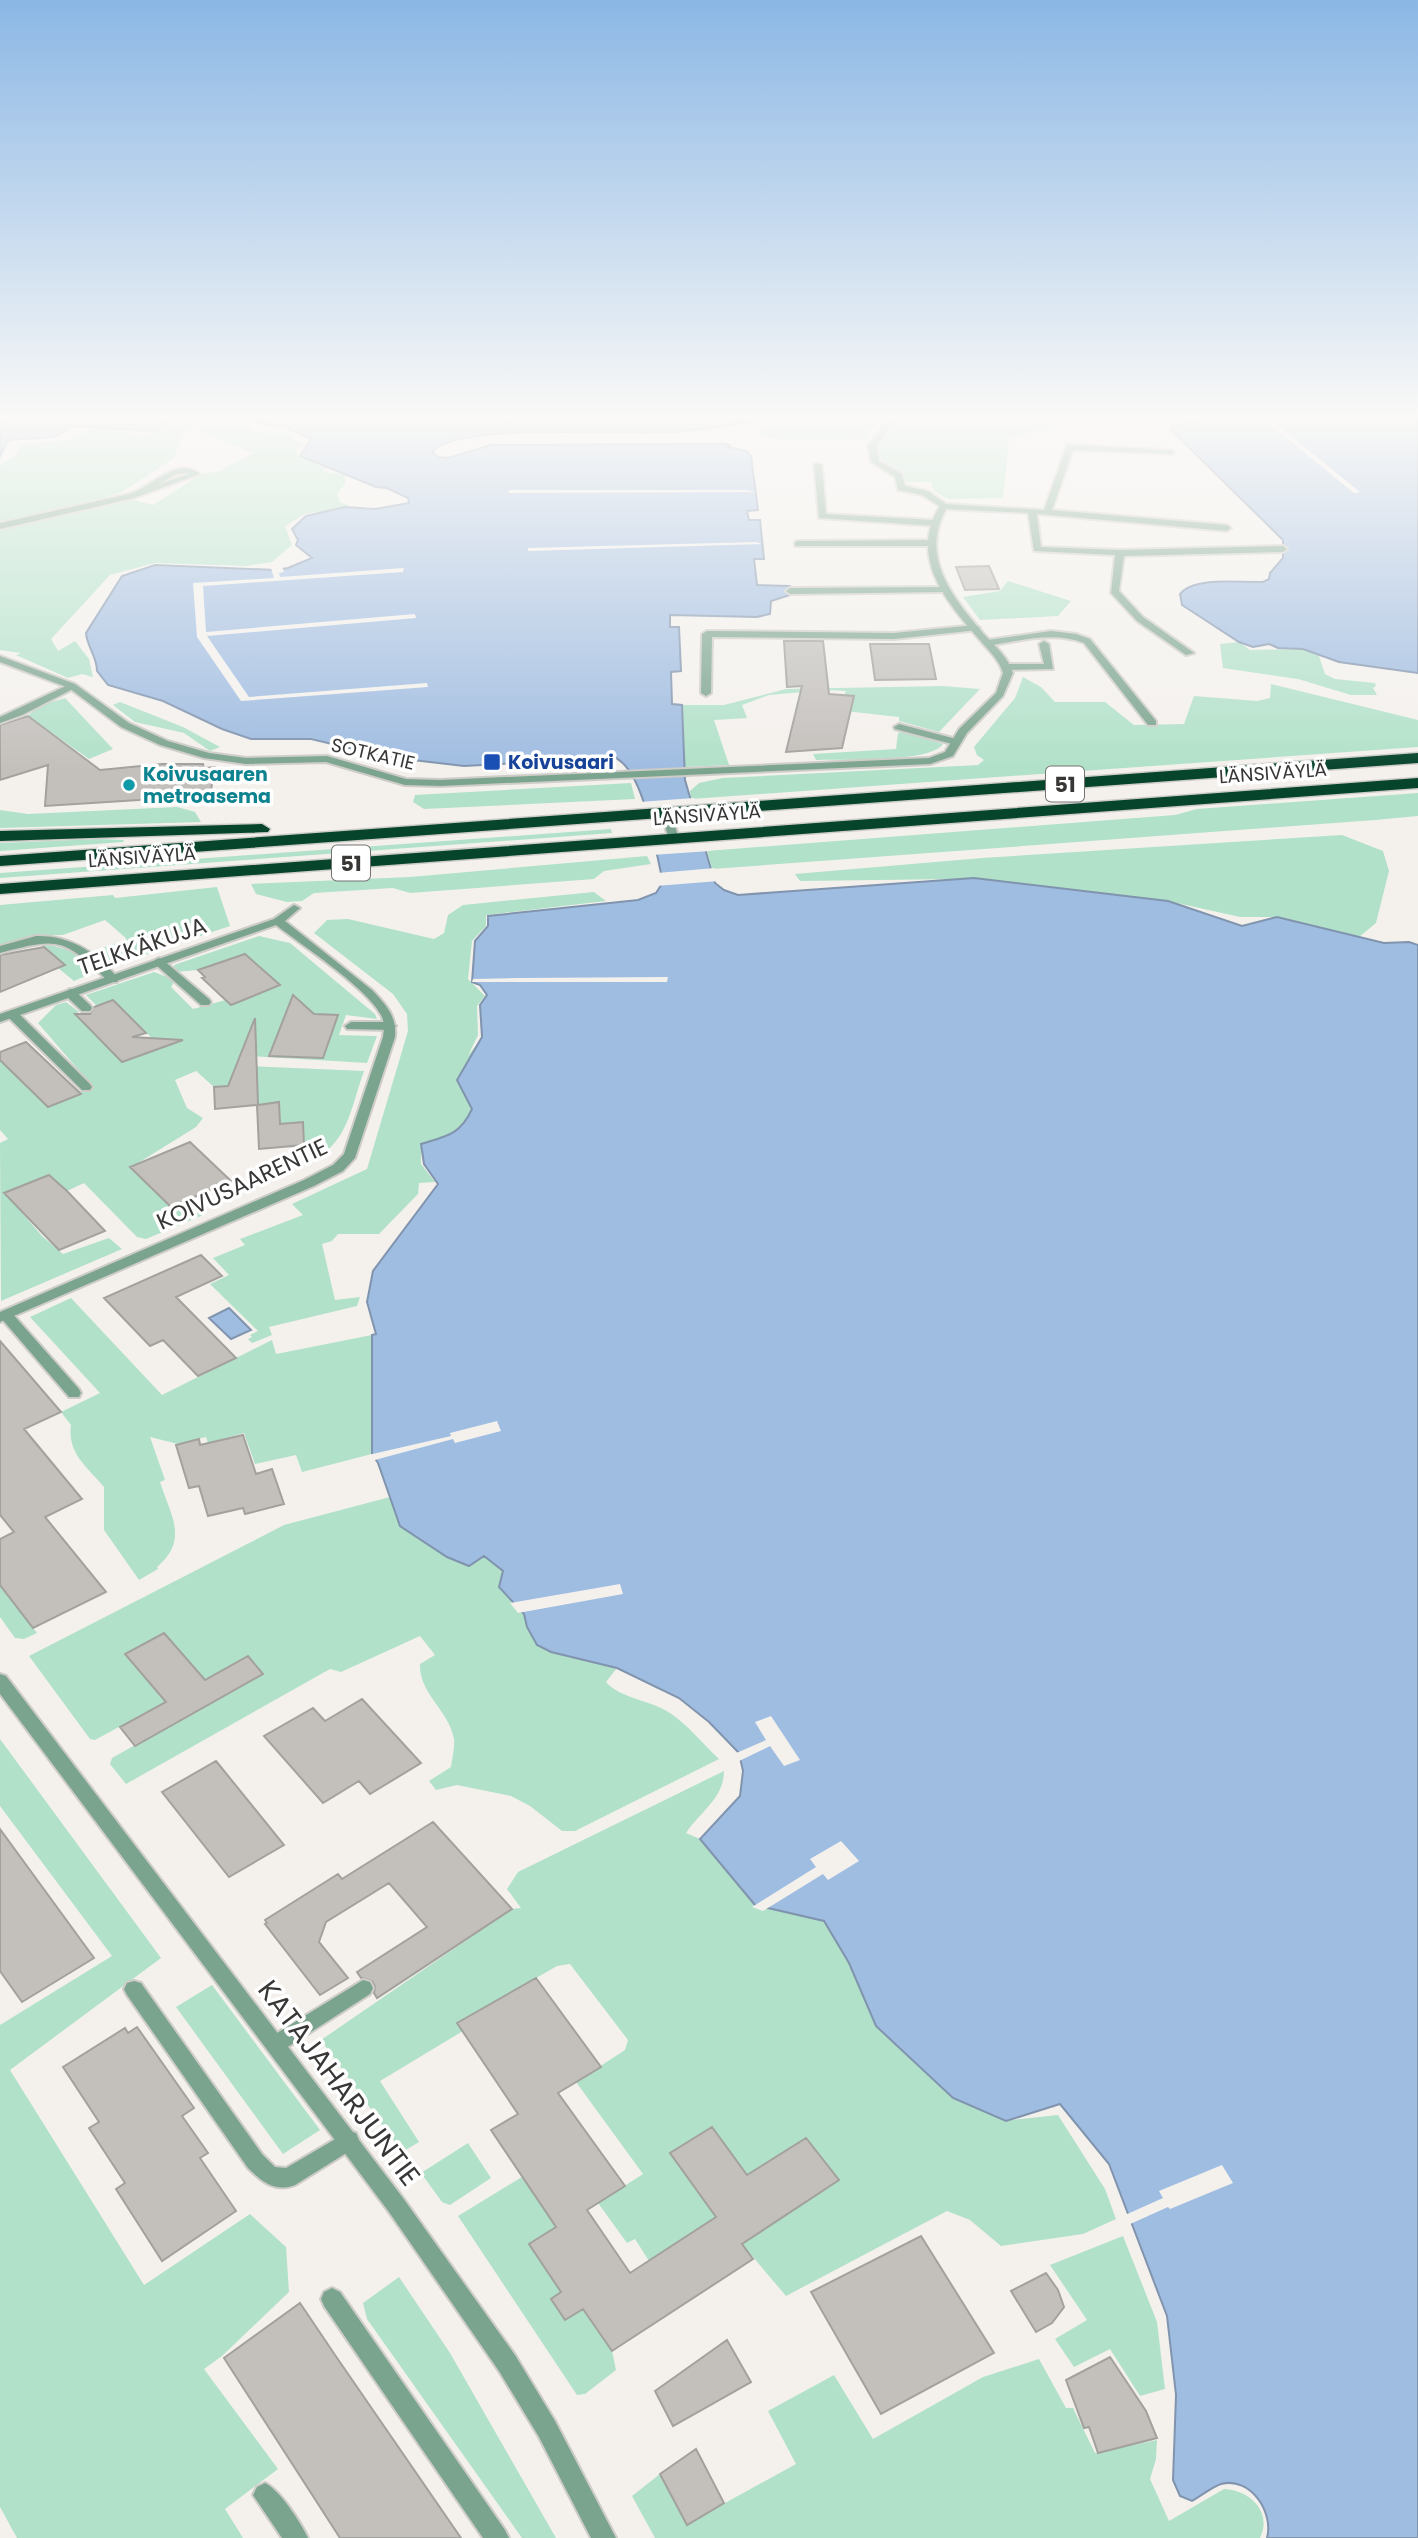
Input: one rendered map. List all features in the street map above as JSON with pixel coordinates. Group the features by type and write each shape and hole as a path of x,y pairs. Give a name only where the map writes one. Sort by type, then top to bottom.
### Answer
{"highway":[{"name":"LÄNSIVÄYLÄ","path":"0,861 1418,758"},
{"name":"LÄNSIVÄYLÄ","path":"0,889 1418,783"},
{"path":"0,836 297,828 433,819 530,823"}],"street":[{"path":"899,727 956,742 1006,684 1007,667 943,590 937,576 933,534"},
{"path":"1035,534 1037,549 1120,552 1283,549"},
{"path":"798,544 932,543"},
{"path":"1120,552 1114,591 1140,619 1189,653"},
{"path":"790,591 943,590"},
{"path":"706,693 706,634 894,636 975,628"},
{"path":"987,643 1050,634 1087,641 1152,723"},
{"path":"1007,667 1050,667 1044,644"},
{"name":"SOTKATIE","path":"0,659 72,686 125,725 164,743 211,757 246,761 327,759 405,782 688,773 930,761 949,754 956,742"},
{"path":"0,720 24,711 47,696 72,686"},
{"path":"666,813 674,839"},
{"name":"TELKKÄKUJA","path":"6,1016 278,921 294,908"},
{"path":"278,921 382,1008 390,1026 351,1026"},
{"path":"0,950 28,940 58,940 76,945 113,979"},
{"path":"159,962 205,1002"},
{"path":"70,993 86,1008"},
{"path":"6,1016 86,1087"},
{"name":"KOIVUSAARENTIE","path":"3,1316 338,1168 350,1156 390,1026"},
{"path":"3,1316 74,1393"},
{"name":"KATAJAHARJUNTIE","path":"0,1681 349,2140 507,2363 548,2429 604,2538"},
{"path":"276,2044 363,1988"},
{"path":"134,1989 255,2161 270,2176 288,2178 349,2140"},
{"path":"332,2299 497,2538"},
{"path":"265,2496 296,2538"}],"green space":[{"path":"0,534 288,534 292,545 272,562 246,566 155,563 110,575 51,639 58,651 75,641 89,659 93,677 82,674 68,678 16,655 21,653 0,650"},
{"path":"295,534 312,534 298,540"},
{"path":"1008,581 1071,601 1058,616 980,620 963,597 1000,591"},
{"path":"1239,642 1250,650 1303,649 1319,656 1325,674 1335,679 1375,683 1373,688 1377,695 1351,695 1298,679 1223,668 1220,644"},
{"path":"1023,677 1041,687 1055,702 1105,702 1134,725 1184,724 1194,696 1257,701 1270,698 1271,684 1418,720 1418,747 691,799 690,791 699,783 723,778 978,765 984,760 977,755 974,747 1015,698"},
{"path":"942,686 980,689 939,732 899,721 899,717 836,710 846,691 807,689 804,692 769,695 742,705 747,718 714,720 729,765 685,767 682,705 724,705 786,689"},
{"path":"65,698 113,749 89,759 28,716 38,706"},
{"path":"120,702 183,727 220,747 210,751 184,733 135,722 113,705"},
{"path":"905,732 943,744 922,754 884,759 816,760 813,754 896,749 898,733"},
{"path":"631,783 635,799 424,809 413,802 415,795"},
{"path":"1418,793 1418,816 1375,820 712,869 707,851 1175,815 1197,809"},
{"path":"177,807 195,812 201,822 0,828 0,810 28,814"},
{"path":"611,829 612,833 0,878 0,873"},
{"path":"1342,835 1383,851 1389,871 1376,923 1359,937 738,895 954,879 800,881 795,874 982,858","holes":["1177,903 1240,917 1273,917 1242,926"]},
{"path":"124,840 0,851 0,843"},
{"path":"647,856 651,864 604,871 594,879 410,893 393,888 314,893 302,901 287,902 256,894 251,884 410,877"},
{"path":"217,887 230,926 111,966 93,952 127,939 105,920 63,935 31,936 0,947 0,905 113,895 115,898"},
{"path":"594,892 606,901 486,915 486,926 472,941 468,979 485,996 477,1006 478,1035 468,1056 482,1037 481,1016 522,1078 415,1215 438,1184 424,1164 421,1144 421,1164 435,1182 419,1183 418,1194 379,1234 338,1234 332,1241 322,1244 335,1300 360,1297 357,1306 269,1327 272,1335 252,1343 248,1339 252,1337 250,1335 258,1331 210,1284 229,1275 213,1258 245,1245 240,1239 303,1215 292,1204 367,1169 408,1031 407,1014 393,994 314,933 327,920 348,919 434,939 444,933 448,915 463,905"},
{"path":"259,936 290,943 375,1014 377,1019 346,1015 339,1035 377,1036 367,1063 249,1056 246,1066 364,1071 350,1115 338,1138 318,1158 302,1167 292,1146 303,1122 280,1124 279,1103 258,1105 257,1083 214,1087 196,1071 175,1080 187,1108 203,1118 196,1127 130,1168 171,1207 188,1200 203,1215 146,1239 137,1237 84,1183 67,1191 48,1175 5,1193 42,1236 63,1254 109,1238 122,1249 1,1301 0,1143 8,1139 0,1130 0,1060 48,1107 93,1087 38,1023 56,1005 66,1002 79,1012 75,1014 123,1062 161,1047 113,1000 97,1006 86,995 154,972 170,978 174,982 171,987 193,1009 279,985 274,980 270,981 245,954 198,970 175,972 174,965"},
{"path":"42,945 72,952 97,971 74,981 58,968 64,964"},
{"path":"71,1298 162,1395 272,1340 276,1354 372,1335 372,1454 302,1472 296,1455 255,1464 244,1433 208,1443 206,1437 178,1444 150,1437 165,1480 160,1482 175,1527 175,1537 173,1547 158,1569 139,1580 104,1530 104,1487 75,1452 71,1425 61,1412 100,1393 30,1317"},
{"path":"390,1497 400,1526 447,1557 469,1566 484,1556 503,1571 499,1587 524,1614 527,1627 656,1671 660,1690 617,1668 606,1682 628,1696 670,1713 719,1759 575,1831 562,1831 530,1806 511,1796 457,1785 436,1790 429,1781 451,1767 454,1739 421,1675 420,1664 435,1655 420,1636 341,1672 330,1669 126,1784 110,1764 112,1758 263,1673 247,1656 205,1680 164,1633 126,1654 165,1702 95,1740 90,1739 29,1656 284,1525"},
{"path":"0,1585 37,1633 24,1639 15,1638 0,1617"},
{"path":"0,1739 161,1958 10,2070 144,2285 250,2214 286,2247 289,2292 222,2356 204,2369 278,2469 225,2509 243,2538 17,2538 0,2507 0,2025 112,1956 0,1806"},
{"path":"724,1771 716,1797 686,1833 700,1839 723,1816 740,1827 1011,2120 1058,2115 1105,2189 1116,2219 1083,2234 1001,2246 970,2220 947,2211 786,2296 742,2244 839,2180 806,2138 747,2175 712,2127 716,2217 649,2261 635,2239 627,2243 598,2203 643,2174 576,2082 625,2050 628,2040 570,1964 557,1966 458,2023 463,2031 380,2081 419,2142 402,2152 321,2040 512,1909 521,1908 507,1889 518,1872"},
{"path":"212,1985 320,2130 283,2154 176,2007"},
{"path":"468,2143 491,2178 450,2205 442,2202 421,2173"},
{"path":"522,2177 556,2227 530,2244 561,2292 551,2299 565,2320 584,2308 612,2351 616,2370 585,2394 577,2395 458,2216"},
{"path":"1123,2236 1157,2322 1165,2389 1140,2396 1110,2349 1074,2367 1055,2339 1087,2320 1050,2265"},
{"path":"399,2277 450,2353 556,2538 522,2538 367,2319 363,2303"},
{"path":"1039,2359 1066,2408 1073,2408 1095,2453 1157,2440 1156,2459 1150,2479 1169,2521 1224,2489 1233,2490 1250,2498 1261,2511 1263,2528 1260,2538 655,2538 632,2496 660,2474 687,2524 796,2464 768,2411 834,2375 873,2439 983,2377"}],"water":[{"path":"295,534 761,534 764,559 754,559 757,585 790,586 790,595 771,601 770,614 757,617 670,615 670,627 679,627 681,671 671,672 672,704 682,705 685,780 715,883 724,890 738,895 974,878 1168,901 1242,926 1277,917 1384,943 1409,942 1418,945 1418,2538 1267,2538 1267,2518 1263,2508 1251,2491 1242,2486 1221,2484 1192,2501 1180,2496 1173,2480 1176,2395 1167,2316 1109,2164 1060,2104 1006,2121 953,2098 876,2026 849,1963 824,1921 755,1905 700,1839 740,1796 743,1771 739,1753 709,1722 679,1698 617,1668 551,1652 537,1645 527,1627 524,1614 499,1587 503,1571 484,1556 469,1566 447,1557 400,1526 378,1463 372,1454 372,1335 376,1334 367,1302 373,1271 438,1184 424,1164 421,1144 452,1133 463,1124 472,1109 457,1080 482,1037 480,1005 487,995 480,985 472,982 475,941 488,926 488,916 638,900 656,893 663,882 642,796 626,767 616,758 464,766 387,757 311,739 251,739 222,729 163,701 108,685 97,671 86,633 122,576 155,565 276,570 288,568 312,558 296,545 298,540"},
{"path":"1277,534 1418,534 1418,673 1339,662 1303,649 1278,648 1269,644 1253,647 1239,642 1182,605 1180,594 1196,585 1263,582 1269,579 1270,573 1283,558 1283,540"},
{"path":"229,1308 251,1330 231,1339 209,1318"}],"pier":[{"path":"756,542 762,544 528,551 528,548"},
{"path":"282,567 284,572 279,573 280,577 404,568 403,572 203,586 206,632 415,614 416,618 207,636 249,697 427,683 428,687 241,701 197,637 193,583 274,578 271,568"},
{"path":"694,798 710,851 652,855 639,802"},
{"path":"715,868 719,881 656,886 659,881 657,873"},
{"path":"668,977 667,982 472,982 473,979"},
{"path":"497,1421 501,1431 455,1443 453,1439 371,1461 368,1455 451,1436 450,1433"},
{"path":"620,1584 623,1594 518,1613 510,1603"},
{"path":"771,1716 800,1760 784,1766 770,1746 737,1762 734,1754 766,1740 755,1722"},
{"path":"841,1841 859,1861 828,1880 823,1874 763,1911 752,1907 816,1867 810,1859"},
{"path":"1222,2165 1233,2183 1128,2225 1125,2215 1163,2198 1159,2191"}],"building":[{"path":"989,566 999,589 965,590 956,567"},
{"path":"784,641 823,641 829,694 854,696 842,748 786,752 802,686 787,687"},
{"path":"870,644 929,644 936,679 875,680"},
{"path":"28,716 100,770 162,764 203,764 204,768 215,767 211,790 139,800 45,806 48,765 0,780 0,725"},
{"path":"44,947 65,965 0,992 0,955"},
{"path":"245,954 280,985 231,1005 202,978 205,977 198,970"},
{"path":"293,995 314,1014 338,1015 323,1058 269,1056"},
{"path":"113,1000 146,1033 132,1037 183,1040 122,1062 75,1014 90,1014 94,1007"},
{"path":"255,1018 258,1105 279,1102 280,1124 303,1122 304,1145 259,1149 257,1105 215,1109 214,1087 228,1086"},
{"path":"26,1042 81,1094 48,1107 0,1060 0,1052"},
{"path":"190,1142 231,1181 171,1207 130,1167"},
{"path":"49,1175 105,1231 59,1250 4,1193"},
{"path":"201,1255 222,1276 176,1297 236,1358 198,1376 163,1340 150,1346 104,1298"},
{"path":"0,1341 61,1412 24,1429 82,1499 45,1517 106,1592 33,1628 0,1585 0,1539 14,1532 0,1515"},
{"path":"243,1435 256,1474 272,1469 284,1504 245,1514 243,1508 208,1516 199,1486 189,1488 176,1445 199,1439 200,1445"},
{"path":"164,1633 205,1680 248,1656 263,1674 135,1746 120,1727 166,1702 125,1654"},
{"path":"362,1699 421,1763 370,1794 359,1781 323,1803 264,1736 313,1708 325,1721"},
{"path":"216,1761 284,1845 229,1877 162,1792"},
{"path":"433,1822 512,1909 377,1998 372,1981 361,1978 357,1972 427,1927 389,1883 326,1922 319,1942 348,1978 320,1995 265,1924 265,1920 338,1874 342,1879"},
{"path":"0,1829 94,1958 22,2002 0,1971"},
{"path":"536,1978 601,2067 558,2093 625,2186 587,2210 630,2273 716,2217 670,2153 712,2127 747,2175 806,2138 839,2180 742,2244 753,2259 612,2351 583,2309 565,2320 551,2299 561,2292 529,2244 556,2227 491,2130 518,2114 457,2023"},
{"path":"137,2027 194,2108 182,2116 208,2153 200,2158 236,2211 162,2261 116,2189 125,2183 89,2128 99,2122 63,2067 125,2028 128,2033"},
{"path":"921,2236 994,2353 881,2414 811,2292"},
{"path":"1046,2273 1058,2290 1064,2307 1052,2323 1036,2332 1011,2291"},
{"path":"300,2303 461,2538 340,2538 224,2358"},
{"path":"727,2340 751,2382 673,2426 655,2391"},
{"path":"1110,2357 1146,2411 1157,2438 1098,2453 1089,2427 1084,2428 1066,2380"},
{"path":"696,2449 724,2503 687,2525 660,2474"}],"place":[{"name":"Koivusaari","path":"492,762"},
{"name":"Koivusaaren metroasema","path":"129,785"}]}
